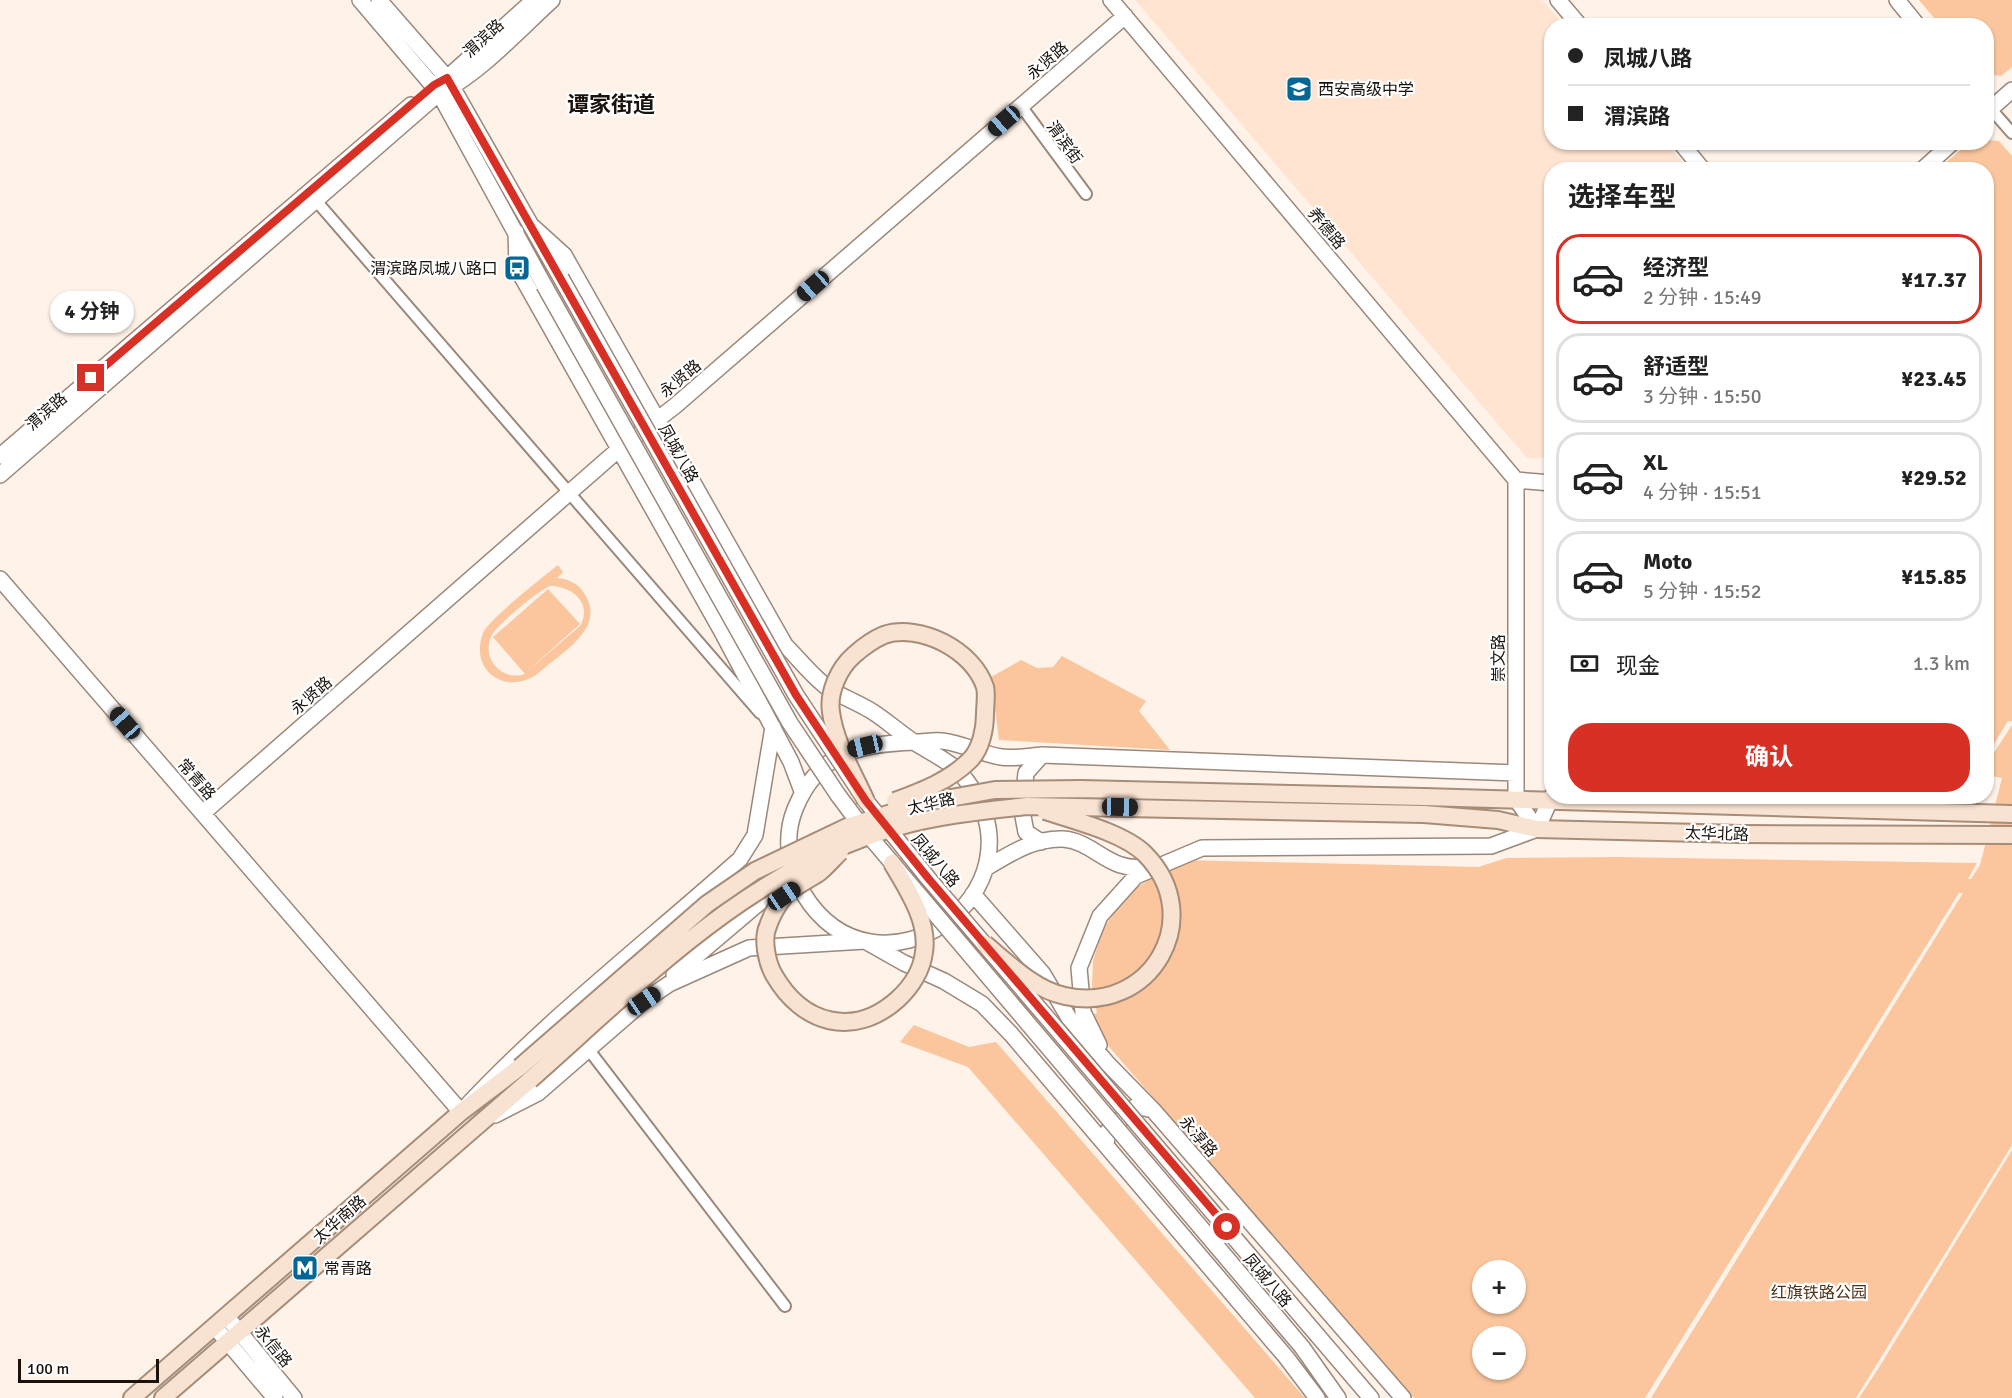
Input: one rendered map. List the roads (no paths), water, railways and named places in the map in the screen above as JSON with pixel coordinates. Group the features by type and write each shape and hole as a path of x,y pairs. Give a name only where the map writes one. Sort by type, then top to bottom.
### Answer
{"main road":[{"path":"818,839 841,822 944,781 971,759 985,730 985,687 973,668 958,651 927,636 905,632 886,635 867,643 849,660 835,683 830,710 836,732 866,801"},
{"name":"太华路","path":"525,1073 706,904 755,870 847,827 923,803 995,790 1081,789 1424,805"},
{"name":"太华北路","path":"1424,805 1544,798"},
{"name":"太华北路","path":"1675,804 2012,814"},
{"name":"太华北路","path":"1424,805 1537,829 1740,834 2012,835"},
{"name":"太华路","path":"525,1073 730,908 790,871 849,843 897,827 962,813 1027,806 1424,805"},
{"path":"985,944 1030,980 1062,996 1093,1000 1112,996 1136,986 1157,965 1171,925 1171,903 1165,880 1144,853 1098,827 1027,806"},
{"path":"849,843 821,871 784,896 766,928 768,964 780,986 797,1005 825,1020 856,1023 882,1014 908,991 920,968 925,951 922,927 914,902 892,863"},
{"name":"太华南路","path":"132,1398 461,1112 525,1073"},
{"name":"太华南路","path":"163,1398 474,1127 525,1073"}],"street":[{"name":"凤城八路","path":"360,0 443,86 544,285 790,723 838,795 892,863 1302,1347 1338,1398"},
{"name":"凤城八路","path":"379,0 443,86 532,227 796,695 866,801 1371,1398"},
{"name":"渭滨路","path":"443,86 534,0"},
{"name":"渭滨路","path":"0,456 443,86 552,0"},
{"name":"养德路","path":"1111,0 1516,480"},
{"path":"1558,0 1573,18"},
{"path":"1897,0 1912,18"},
{"name":"永贤路","path":"203,813 618,450 657,419 1125,16"},
{"path":"1994,104 2012,90"},
{"name":"渭滨街","path":"1021,106 1086,194"},
{"path":"1994,114 2012,134"},
{"path":"1687,150 1696,162"},
{"path":"1931,162 1944,150"},
{"name":"渭滨路","path":"0,475 312,196"},
{"path":"312,196 773,727 755,835 740,859 548,1026 496,1074 461,1112"},
{"name":"凤城八路","path":"532,227 564,255 785,645 828,687 873,711 915,742"},
{"name":"凤城八路","path":"516,232 517,268 721,630 791,762 802,791"},
{"path":"1516,480 1544,482"},
{"name":"崇文路","path":"1516,480 1516,799"},
{"name":"常青路","path":"0,579 461,1112"},
{"path":"721,630 736,638 753,633 769,616"},
{"path":"1322,1398 1011,1034 982,1004 944,981 904,963 865,940 836,928 812,907 795,880 788,850 790,819 802,791 823,766 850,750 881,742 943,741 1002,758 1042,755 1516,773"},
{"path":"644,1001 669,984 749,948 865,940 896,943 925,936 952,921 973,894 986,868 989,837 982,806 966,779 942,758 915,742"},
{"path":"1041,842 1026,832 1022,811 1026,773 1042,755"},
{"path":"1516,799 1537,829"},
{"path":"1108,1064 1083,1012 1079,968 1100,916 1136,876 1202,848 1491,846 1537,829 1549,804"},
{"path":"986,868 1026,845 1064,839 1092,850 1113,864 1122,866 1140,868 1172,861"},
{"path":"474,1127 538,1093 766,897 795,880"},
{"name":"永淳路","path":"973,894 1043,974 1069,1017 1108,1064 1153,1110 1403,1398"},
{"path":"589,1050 785,1306"},
{"path":"1106,1145 1108,1131 1136,1106 1153,1110"},
{"name":"永信路","path":"221,1322 294,1398"},
{"name":"永信路","path":"234,1337 275,1398"},
{"path":"1286,1357 1317,1398"},
{"path":"1384,1376 1391,1398"}],"place":[{"name":"西安高级中学","path":"1299,89"},
{"name":"渭滨路凤城八路口","path":"517,268"},
{"name":"常青路","path":"305,1268"}],"district":[{"name":"谭家街道","path":"611,104"}],"park label":[{"name":"红旗铁路公园","path":"1819,1292"}]}
